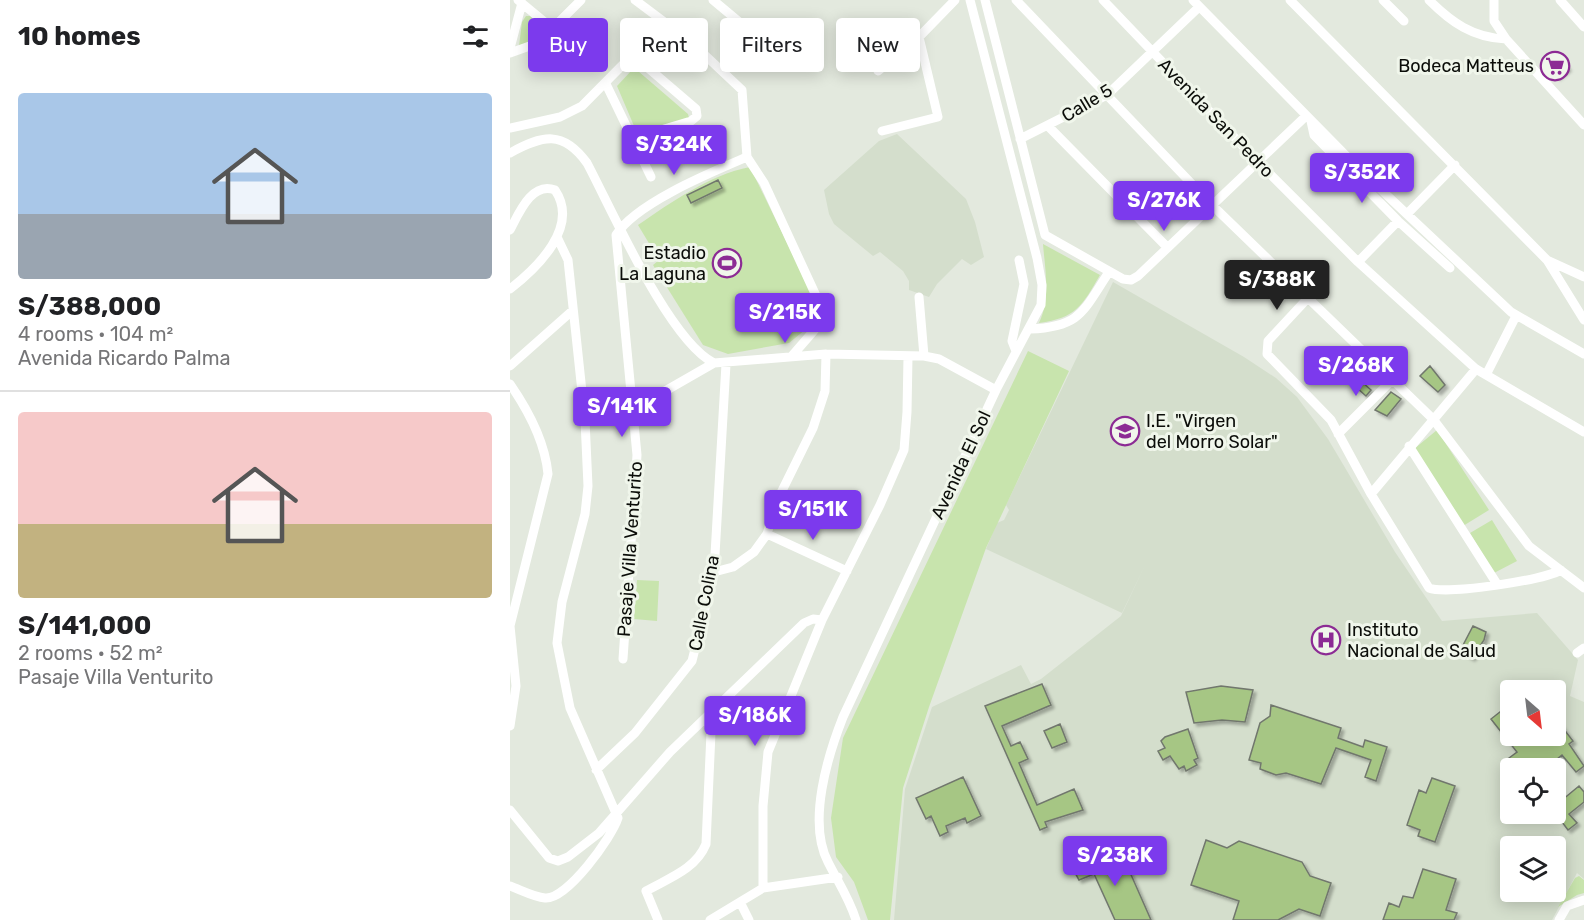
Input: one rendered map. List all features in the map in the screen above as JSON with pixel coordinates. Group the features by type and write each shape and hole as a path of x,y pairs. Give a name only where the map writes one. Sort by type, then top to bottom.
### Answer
{"street":[{"path":"564,18 581,0"},
{"path":"635,0 658,18"},
{"path":"713,0 735,18"},
{"path":"920,36 955,0"},
{"name":"Avenida El Sol","path":"856,920 838,877 827,861 821,838 823,772 843,717 996,390 1041,305 1042,285 970,0"},
{"path":"985,0 1045,235 1109,272 1131,280 1309,118"},
{"path":"1016,0 1212,206 1433,419 1529,546 1584,588"},
{"name":"Avenida San Pedro","path":"1103,0 1258,162 1359,262 1476,369 1584,432"},
{"path":"1290,0 1547,260 1584,320"},
{"path":"1383,0 1404,21"},
{"path":"1429,0 1458,26 1478,35 1506,39"},
{"path":"1494,0 1494,21 1506,39 1584,125"},
{"path":"1560,0 1584,27"},
{"path":"510,48 520,2 540,18"},
{"path":"1196,4 1407,214 1516,316 1584,354"},
{"name":"Calle 5","path":"1020,139 1107,94 1152,52 1196,4"},
{"path":"882,131 938,117 920,41"},
{"path":"510,52 528,46"},
{"path":"708,57 739,85 744,99 747,157 764,183 824,313 824,319 791,357"},
{"path":"510,128 572,113 620,69"},
{"path":"631,139 691,121 697,116 696,109 653,72"},
{"path":"606,84 651,177"},
{"path":"1309,118 1314,135 1398,221 1450,268"},
{"path":"1048,126 1167,247"},
{"path":"510,153 545,139 561,139 577,149 587,163 652,287 683,336 702,357 714,363 726,364 826,354 924,356 939,359 996,390"},
{"path":"621,226 663,197 705,174 747,157"},
{"path":"1407,214 1455,165"},
{"path":"510,230 534,192 549,188 555,190 560,197 561,223 557,237 535,267 510,289"},
{"path":"1359,262 1398,221"},
{"name":"Pasaje Villa Venturito","path":"621,226 616,235 615,246 637,455 623,659"},
{"path":"510,886 545,898 558,895 599,852 616,824 617,812 596,770 570,708 557,643 562,602 585,514 588,486 585,420 568,260 557,237"},
{"path":"1016,351 1012,341 1024,284 1019,260"},
{"path":"1547,260 1584,277"},
{"path":"1029,328 1058,326 1071,322 1083,312 1109,272"},
{"path":"919,297 924,356"},
{"path":"1306,299 1268,341 1266,347 1268,354 1318,404 1429,588 1444,591 1497,584 1546,577 1561,570"},
{"path":"510,366 572,311"},
{"path":"1487,374 1516,316"},
{"path":"714,572 733,567 753,552 767,534 777,501 813,428 825,391 826,354"},
{"path":"763,888 763,806 768,752 822,620 848,571 904,450 908,412 908,357"},
{"path":"633,410 714,363"},
{"name":"Calle Colina","path":"596,770 635,733 687,670 700,635 714,572 726,364"},
{"path":"1371,494 1476,369"},
{"path":"1338,434 1393,379"},
{"path":"510,384 531,418 547,462 548,474 510,625 513,686 510,726"},
{"path":"1409,446 1497,584"},
{"path":"767,534 848,571"},
{"path":"510,810 549,858 558,861 582,847 617,812 670,752 804,623 813,619 822,620"},
{"path":"658,920 646,891 692,865 701,856 706,844 711,733 707,717"},
{"path":"710,920 763,888 838,877"},
{"path":"1559,920 1567,906 1581,900"},
{"path":"740,902 749,920"}],"shaded area":[{"path":"897,134 966,199 984,257 971,265 962,259 937,284 929,297 909,290 909,281 903,271 880,252 873,256 834,224 829,214 824,190 879,141"},
{"name":"Instituto Nacional de Salud","path":"1113,282 1244,357 1276,378 1297,397 1328,439 1395,552 1442,621 1537,613 1578,660 1570,696 1584,702 1584,879 1577,873 1566,894 1566,836 1500,836 1500,902 1562,902 1552,920 894,920 905,789 932,707 1021,665 1031,684 1041,679 1121,616 1145,565 1122,613 986,549 997,523 1004,520 1009,510 1006,505"}],"green space":[{"path":"526,16 532,18 528,18 528,42 519,46 522,22"},
{"path":"630,72 639,72 688,114 689,118 637,133 617,86"},
{"name":"Estadio La Laguna","path":"750,167 814,298 811,308 817,320 789,343 728,354 703,345 653,265 659,260 638,225 706,183"},
{"path":"1043,244 1100,275 1077,309 1062,318 1039,323 1046,294"},
{"path":"1028,351 1069,371 986,548 929,707 903,788 890,920 868,920 854,882 836,857 831,818 843,738"},
{"path":"1437,430 1489,510 1463,526 1414,449"},
{"path":"1492,520 1517,561 1494,573 1470,533"},
{"path":"637,580 659,581 657,621 634,619"},
{"path":"1579,876 1584,880 1584,893 1566,902 1566,893 1575,878"}],"building":[{"name":"Bodeca Matteus","path":"1553,56 1555,59 1559,56 1568,68 1557,77 1545,62"},
{"path":"718,180 722,188 691,203 687,195"},
{"path":"1430,366 1445,385 1438,392 1420,376"},
{"path":"1362,382 1371,390 1366,396 1357,388"},
{"path":"1391,392 1401,399 1387,416 1375,410"},
{"path":"1473,626 1486,632 1484,640 1472,658 1460,651"},
{"path":"1042,684 1051,705 1002,726 1011,746 1020,742 1028,759 1019,763 1037,805 1074,789 1083,810 1045,822 1047,827 1040,830 985,706"},
{"path":"1221,686 1253,690 1245,722 1222,720 1194,723 1186,692"},
{"path":"1271,705 1341,728 1338,738 1363,747 1365,740 1387,747 1376,781 1365,777 1371,760 1336,748 1321,784 1286,773 1276,775 1260,769 1261,763 1249,760 1260,723 1270,716"},
{"path":"1500,712 1500,730 1491,719"},
{"path":"1060,724 1067,742 1052,748 1044,731"},
{"path":"1188,729 1198,758 1194,760 1197,765 1186,771 1184,766 1179,769 1170,756 1163,760 1158,751 1165,748 1161,741 1165,737"},
{"path":"1566,732 1573,741 1569,744 1584,766 1576,772 1562,755 1558,758 1509,758 1517,752 1512,746 1566,746"},
{"path":"963,777 981,816 967,823 965,818 946,826 948,832 940,836 931,816 926,819 916,798"},
{"path":"1432,778 1455,786 1435,842 1418,836 1420,830 1407,825 1419,790 1426,793"},
{"path":"1579,786 1584,792 1584,802 1569,814 1577,823 1568,830 1564,824 1566,824 1566,797"},
{"path":"1206,840 1227,848 1239,841 1302,862 1310,876 1331,883 1320,916 1299,909 1278,920 1233,920 1239,901 1191,885"},
{"path":"1121,852 1151,920 1115,920 1094,874 1079,880 1072,867 1097,855 1100,862"},
{"path":"1423,869 1456,879 1446,910 1457,913 1454,920 1383,920 1389,903 1399,907 1403,896 1413,898"}],"place":[{"name":"Bodeca Matteus","path":"1555,66"},
{"name":"Estadio La Laguna","path":"727,263"},
{"name":"I.E. \"Virgen del Morro Solar\"","path":"1125,431"},
{"name":"Instituto Nacional de Salud","path":"1326,640"}]}
